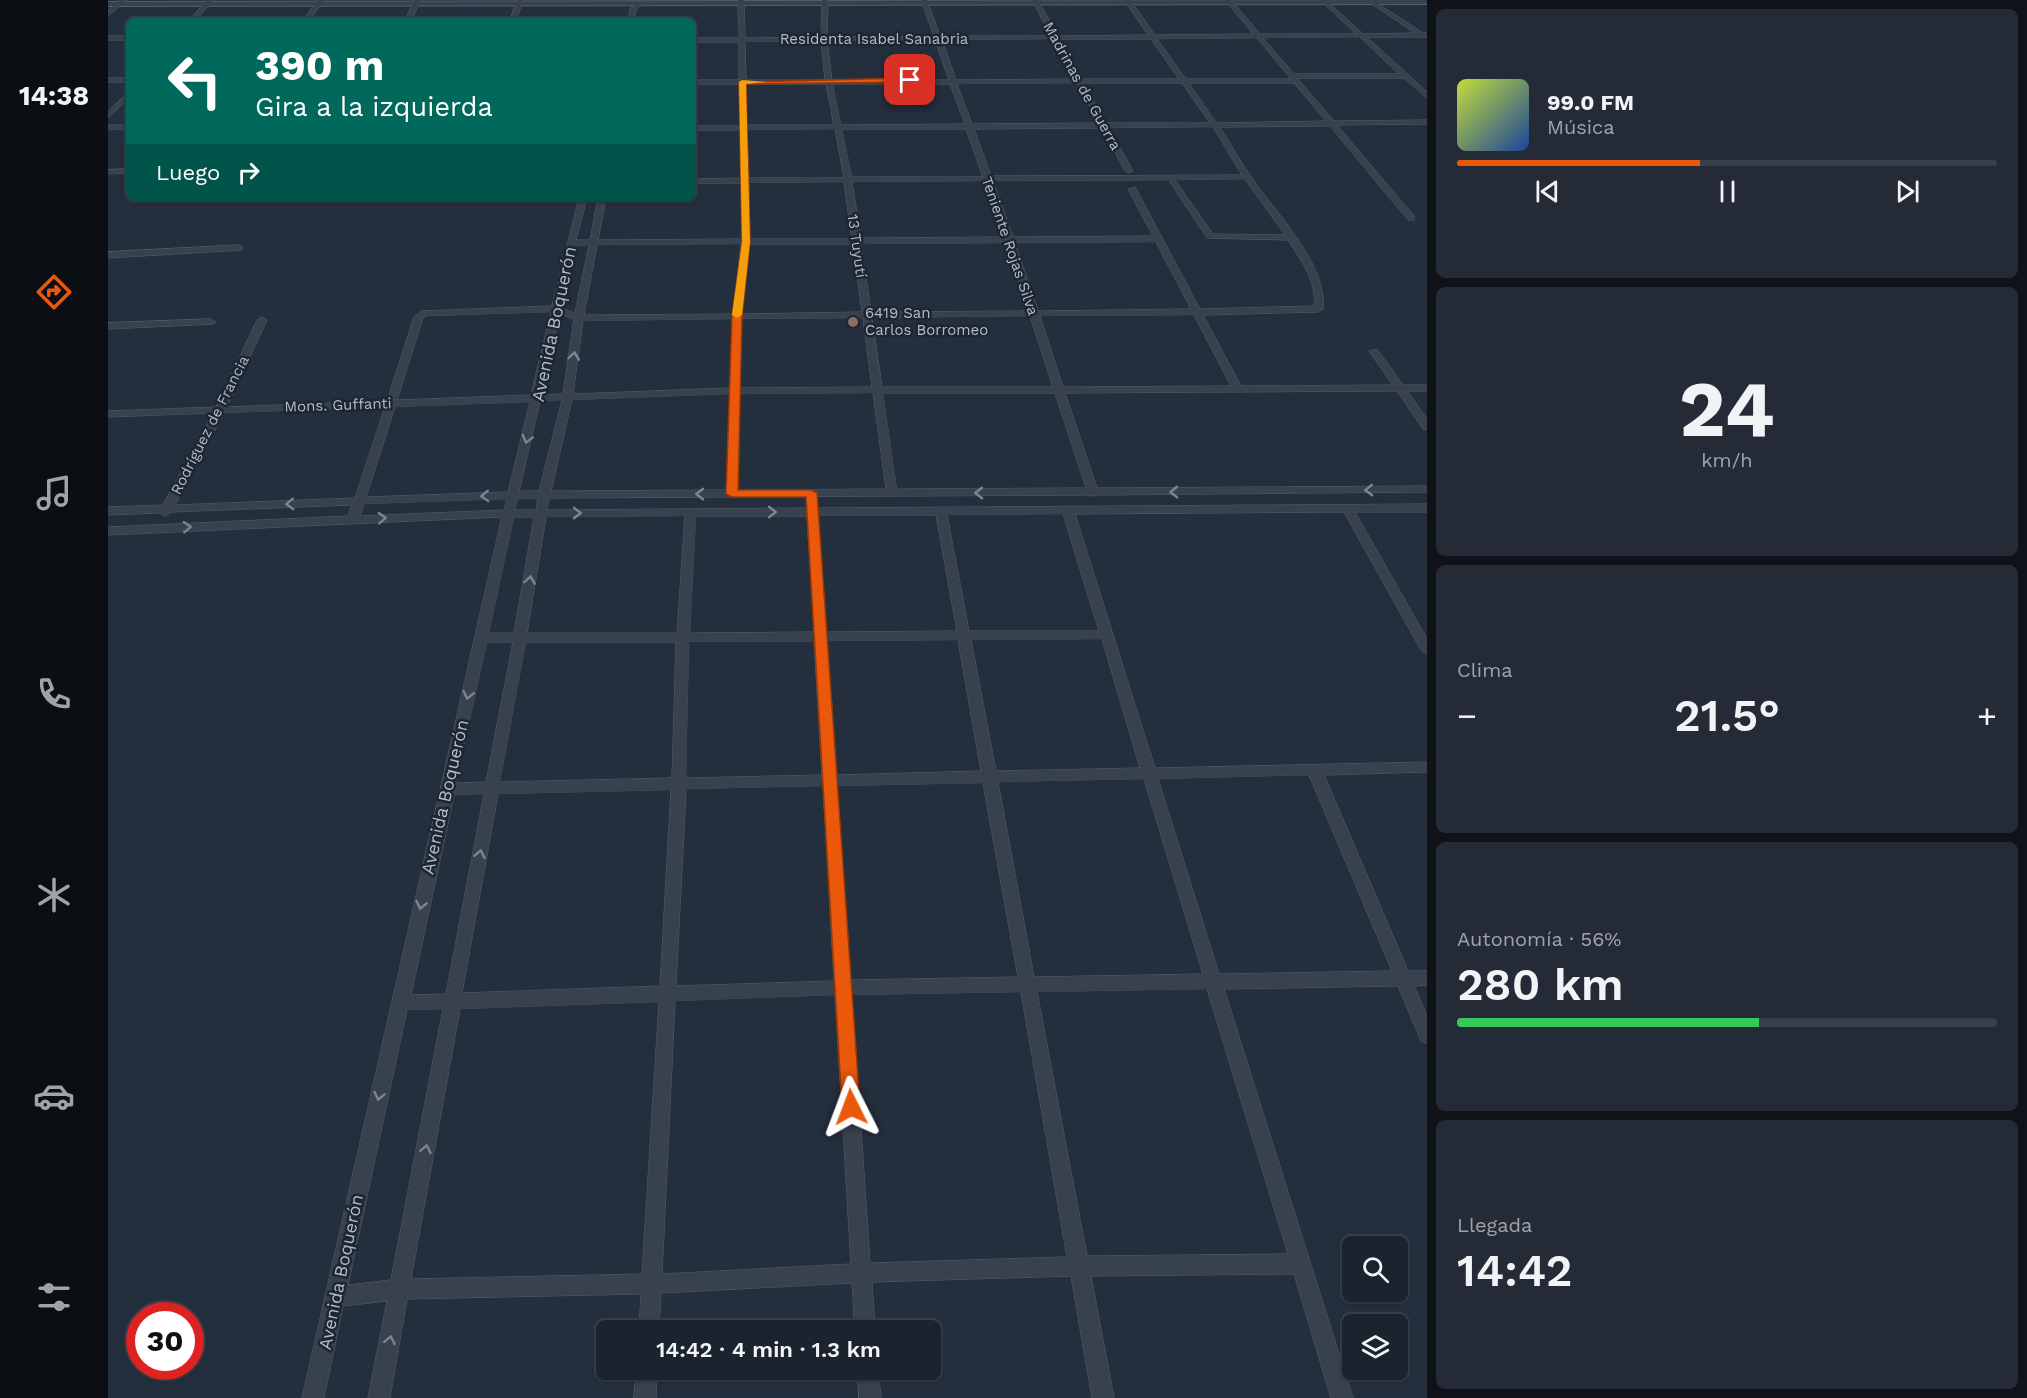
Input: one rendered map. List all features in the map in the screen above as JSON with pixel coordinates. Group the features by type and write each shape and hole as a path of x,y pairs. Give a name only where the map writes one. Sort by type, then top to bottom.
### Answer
{"street":[{"path":"1324,1 1426,94"},
{"path":"108,4 122,2 632,4 1427,2"},
{"path":"108,14 122,2"},
{"path":"195,18 208,2"},
{"path":"308,18 320,2"},
{"path":"409,18 417,2"},
{"path":"514,18 520,2"},
{"path":"732,494 737,316 746,242 741,2"},
{"name":"13 Tuyutí","path":"825,2 824,39 829,81 848,179 892,492"},
{"name":"Teniente Rojas Silva","path":"924,2 1010,241 1093,493"},
{"name":"Madrinas de Guerra","path":"1036,2 1129,171"},
{"path":"353,520 357,501 393,403 419,316 424,314 554,309 579,318 1318,309 1321,296 1293,238 1247,177 1215,125 1128,2"},
{"path":"1229,2 1411,218"},
{"path":"1374,3 1426,36"},
{"name":"Residenta Isabel Sanabria","path":"696,40 1426,36"},
{"path":"108,38 126,38"},
{"path":"696,82 1181,80 1406,76"},
{"path":"108,80 126,80"},
{"path":"108,116 126,97"},
{"path":"696,128 1427,122"},
{"path":"108,127 126,127"},
{"path":"108,172 126,171"},
{"path":"696,181 1247,177"},
{"path":"1174,182 1210,236 1293,238"},
{"path":"1132,189 1238,389"},
{"name":"Avenida Boquerón","path":"313,1398 513,495 538,398 554,309 582,201"},
{"name":"Avenida Boquerón","path":"379,1398 520,638 544,495 568,396 579,318 601,201"},
{"path":"571,243 1159,239"},
{"path":"108,255 239,248"},
{"name":"Rodríguez de Francia","path":"158,529 220,410 262,320"},
{"path":"108,326 211,322"},
{"path":"1374,351 1427,427"},
{"name":"Mons. Guffanti","path":"108,414 735,391 1427,388"},
{"path":"108,511 513,495 1093,493 1427,489"},
{"path":"811,493 864,1320"},
{"path":"1347,508 1427,650"},
{"path":"108,531 541,513 1427,508"},
{"path":"1068,510 1342,1398"},
{"path":"941,511 1103,1398"},
{"path":"650,1320 680,784 683,638 691,512"},
{"path":"481,638 821,638 964,634 1107,634"},
{"path":"447,789 1427,767"},
{"path":"1314,769 1427,1035"},
{"path":"399,1003 863,987 1427,978"},
{"path":"335,1297 400,1289 652,1284 860,1273 1079,1266 1301,1264"},
{"path":"645,1398 646,1380"},
{"path":"869,1380 870,1398"}],"slow traffic":[{"path":"737,315 746,242 742,82 763,82"}],"place":[{"name":"6419 San Carlos Borromeo","path":"853,322"}],"route":[{"path":"851,1107 811,493 732,494 737,316 746,242 742,82 910,80"}]}
